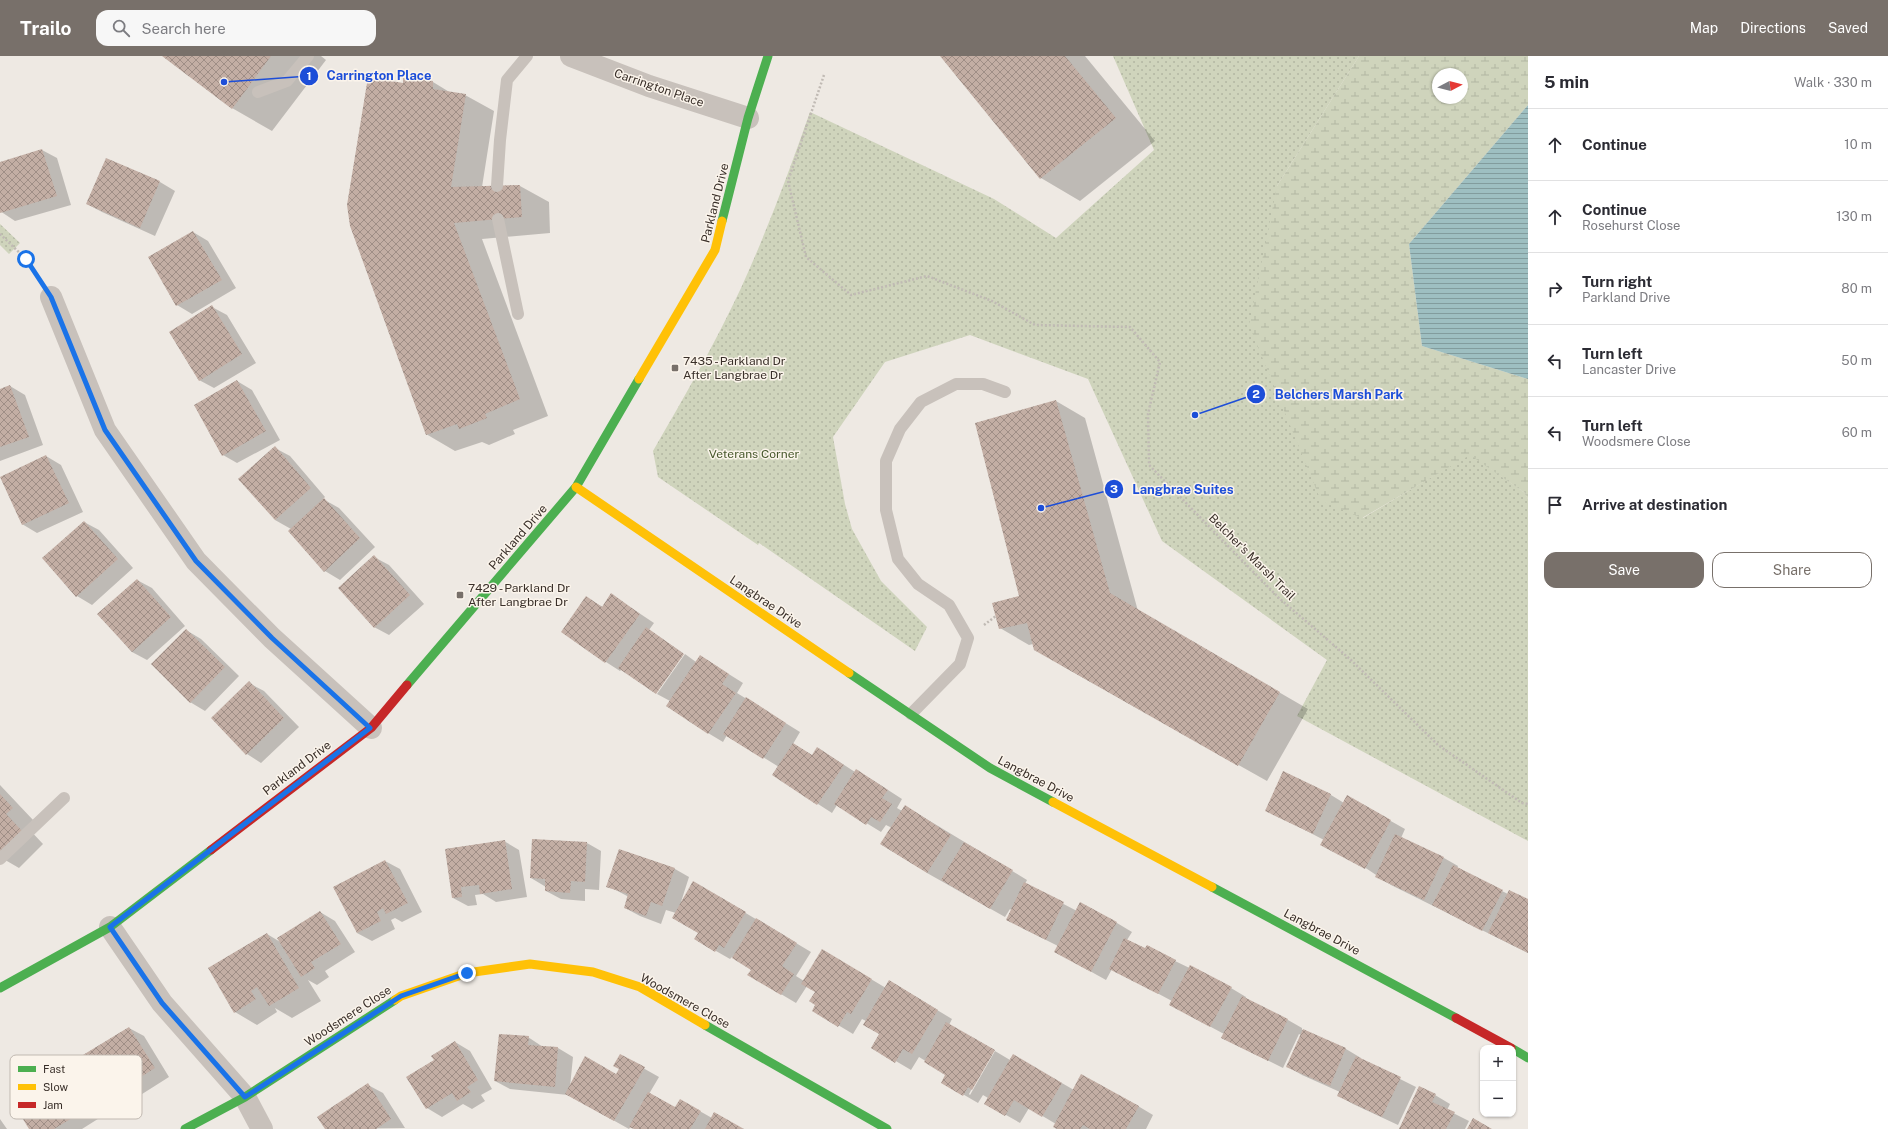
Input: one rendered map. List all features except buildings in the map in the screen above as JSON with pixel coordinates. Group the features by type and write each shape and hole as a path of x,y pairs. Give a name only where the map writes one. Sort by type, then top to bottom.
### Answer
{"street":[{"name":"Carrington Place","path":"571,56 649,86 748,118"},
{"name":"Parkland Drive","path":"0,988 110,927 370,728 576,487 715,250 748,118 768,56"},
{"path":"51,297 105,430 196,561 272,638 370,728"},
{"name":"Langbrae Drive","path":"576,487 990,768 1505,1045"},
{"path":"110,927 162,1003 245,1097 262,1129"},
{"name":"Woodsmere Close","path":"185,1129 245,1097 401,996 467,973 530,964 593,972 640,987 887,1129"},
{"name":"Langbrae Drive","path":"1516,1051 1528,1058"}],"lane":[{"path":"258,92 287,81 308,56"},
{"path":"497,186 500,140 507,80 527,56"},
{"path":"498,219 518,314"},
{"path":"911,714 960,664 968,638 949,605 918,584 898,559 886,510 886,461 900,429 921,402 956,384 983,384 1005,392"},
{"path":"0,859 64,798"}],"path":[{"name":"Belcher's Marsh Trail","path":"824,76 788,181 806,257 851,294 927,276 992,301 1035,325 1130,327 1160,362 1148,414 1149,465 1279,598 1351,660 1438,745 1522,803 1528,804"},
{"path":"0,234 26,259 51,297"}],"green space":[{"name":"Veterans Corner","path":"1113,56 1359,56 1277,186 1363,518 1470,454 1525,493 1528,499 1528,841 1297,716 1327,660 1162,541 1088,379 970,335 885,362 833,437 845,504 852,529 881,581 927,627 915,651 759,543 758,545 658,477 653,451 710,350 741,288 760,245 810,112 994,199 1056,238 1154,150"},
{"path":"1359,56 1528,56 1528,105 1409,244 1422,346 1528,379 1528,499 1525,493 1470,455 1362,518 1321,501 1249,325 1277,186"},
{"path":"0,224 20,243 9,254 0,245"}],"water":[{"path":"1528,105 1528,379 1422,346 1409,244"}],"traffic: fast":[{"path":"722,221 748,118 768,56"},
{"path":"407,685 576,487 639,379"},
{"path":"849,673 990,768 1053,802"},
{"path":"0,988 110,927 211,850"},
{"path":"1212,887 1456,1018"},
{"path":"185,1129 245,1097 395,1000"},
{"path":"705,1025 887,1129"},
{"path":"1516,1051 1528,1058"}],"traffic: slow":[{"path":"639,379 715,250 722,221"},
{"path":"576,487 849,673"},
{"path":"1053,802 1212,887"},
{"path":"395,1000 401,996 467,973 530,964 593,972 640,987 705,1025"}],"traffic: jam":[{"path":"211,850 371,728 407,685"},
{"path":"1456,1018 1506,1045"}],"place":[{"name":"Carrington Place","path":"224,82"},
{"name":"7435 - Parkland Dr After Langbrae Dr","path":"675,368"},
{"name":"Belchers Marsh Park","path":"1195,415"},
{"name":"Langbrae Suites","path":"1041,508"},
{"name":"7429 - Parkland Dr After Langbrae Dr","path":"460,595"}],"route":[{"path":"26,259 51,297 105,430 196,561 272,638 370,728 110,927 162,1003 245,1097 401,996 467,973"}]}
